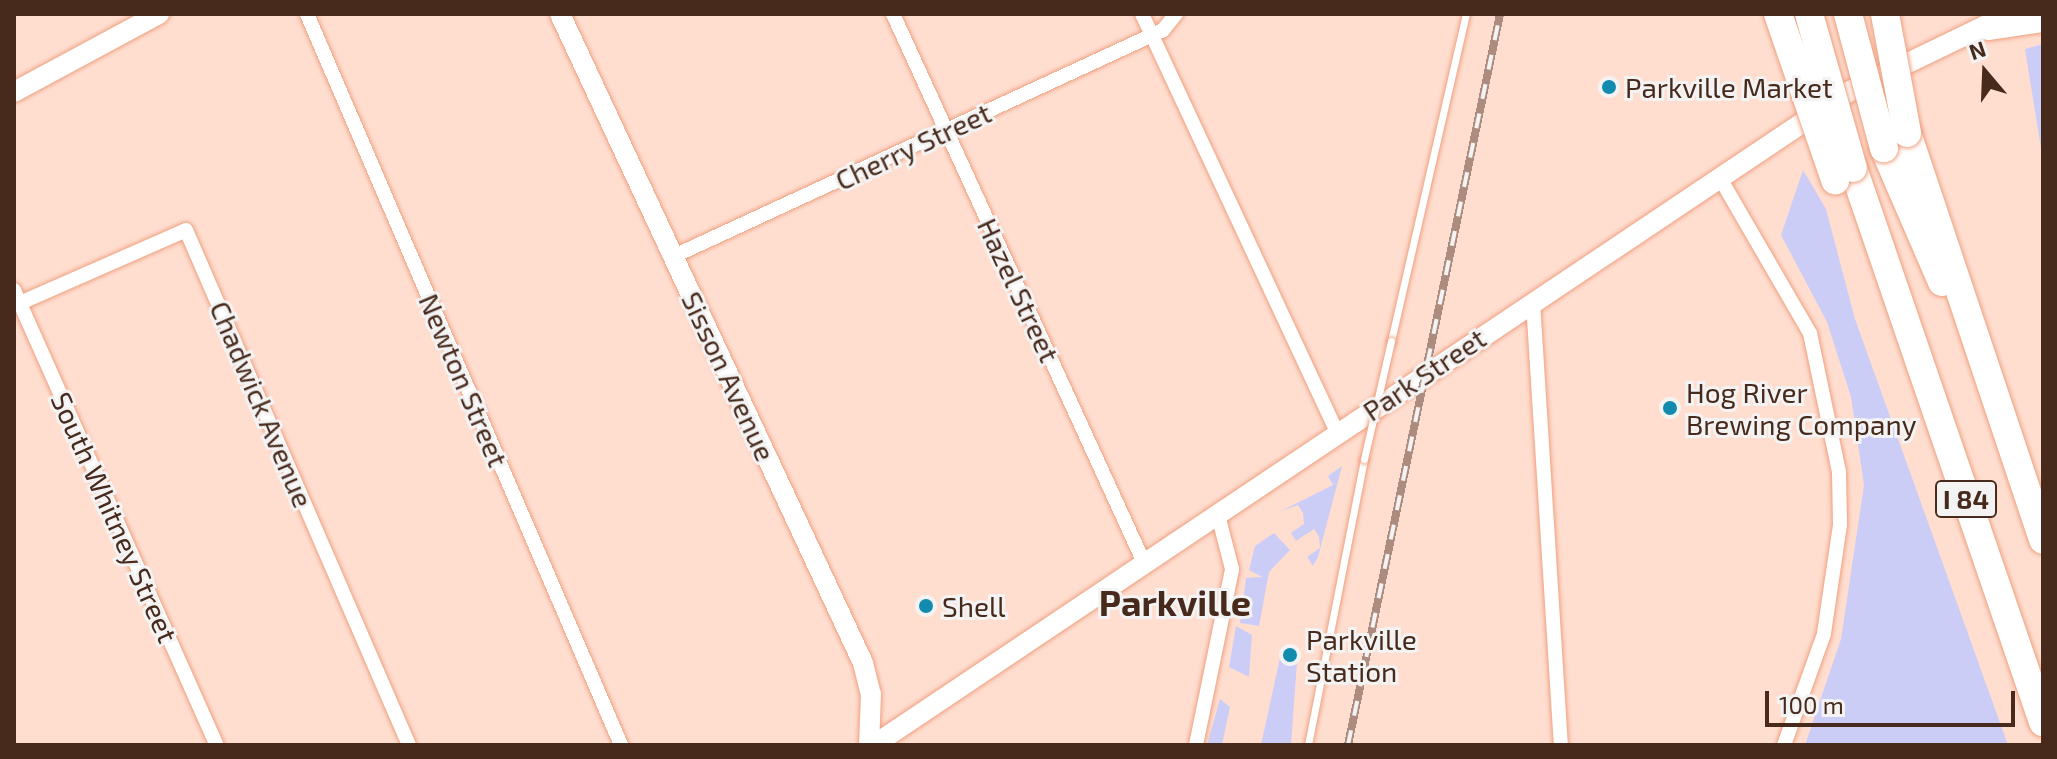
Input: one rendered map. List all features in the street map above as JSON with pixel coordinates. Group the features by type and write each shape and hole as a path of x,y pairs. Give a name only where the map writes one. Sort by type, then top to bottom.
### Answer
{"highway":[{"path":"1778,14 1844,174"},
{"name":"I 84","path":"1809,14 1844,174 1889,275 2043,722"},
{"path":"1848,14 1896,140"},
{"name":"I 84","path":"1885,14 1896,140 1963,307 2043,540"}],"main road":[{"path":"14,92 159,14"},
{"name":"Sisson Avenue","path":"560,14 863,663 871,694 872,745"},
{"name":"Park Street","path":"1988,30 2009,14"},
{"name":"Park Street","path":"872,745 1145,565 1337,432 1879,74 1988,30 2043,22"}],"street":[{"name":"Newton Street","path":"307,14 621,745"},
{"name":"Hazel Street","path":"893,14 1145,565"},
{"path":"1142,14 1337,432"},
{"name":"Cherry Street","path":"674,256 1152,35 1176,14"},
{"path":"1720,178 1810,333 1839,472 1840,525 1824,634 1784,745"},
{"name":"Chadwick Avenue","path":"17,296 186,230 409,745"},
{"name":"South Whitney Street","path":"17,296 217,745"},
{"path":"1533,302 1561,745"},
{"path":"1196,745 1232,569 1218,515"}],"lane":[{"path":"1308,745 1356,495 1466,14"}],"shaded area":[{"path":"2043,44 2043,161 2025,49"},
{"path":"1803,170 1826,209 1855,319 2008,745 1805,745 1841,639 1864,485 1851,397 1827,322 1781,235"},
{"path":"1342,466 1318,557 1313,566 1307,557 1320,548 1319,537 1314,529 1296,541 1291,533 1304,524 1303,513 1298,505 1281,511 1333,485 1328,476"},
{"path":"1274,533 1290,550 1269,572 1259,626 1240,623 1246,578 1262,577 1249,570 1255,546"},
{"path":"1236,626 1252,635 1249,677 1229,667"},
{"path":"1283,644 1283,658 1297,662 1291,745 1261,745"},
{"path":"1220,699 1230,707 1222,745 1207,745"}],"railway":[{"path":"1348,745 1500,14"}],"place":[{"name":"Parkville Market","path":"1609,87"},
{"name":"Hog River Brewing Company","path":"1670,408"},
{"name":"Shell","path":"926,606"},
{"name":"Parkville Station","path":"1290,655"}],"district":[{"name":"Parkville","path":"1175,602"}]}
